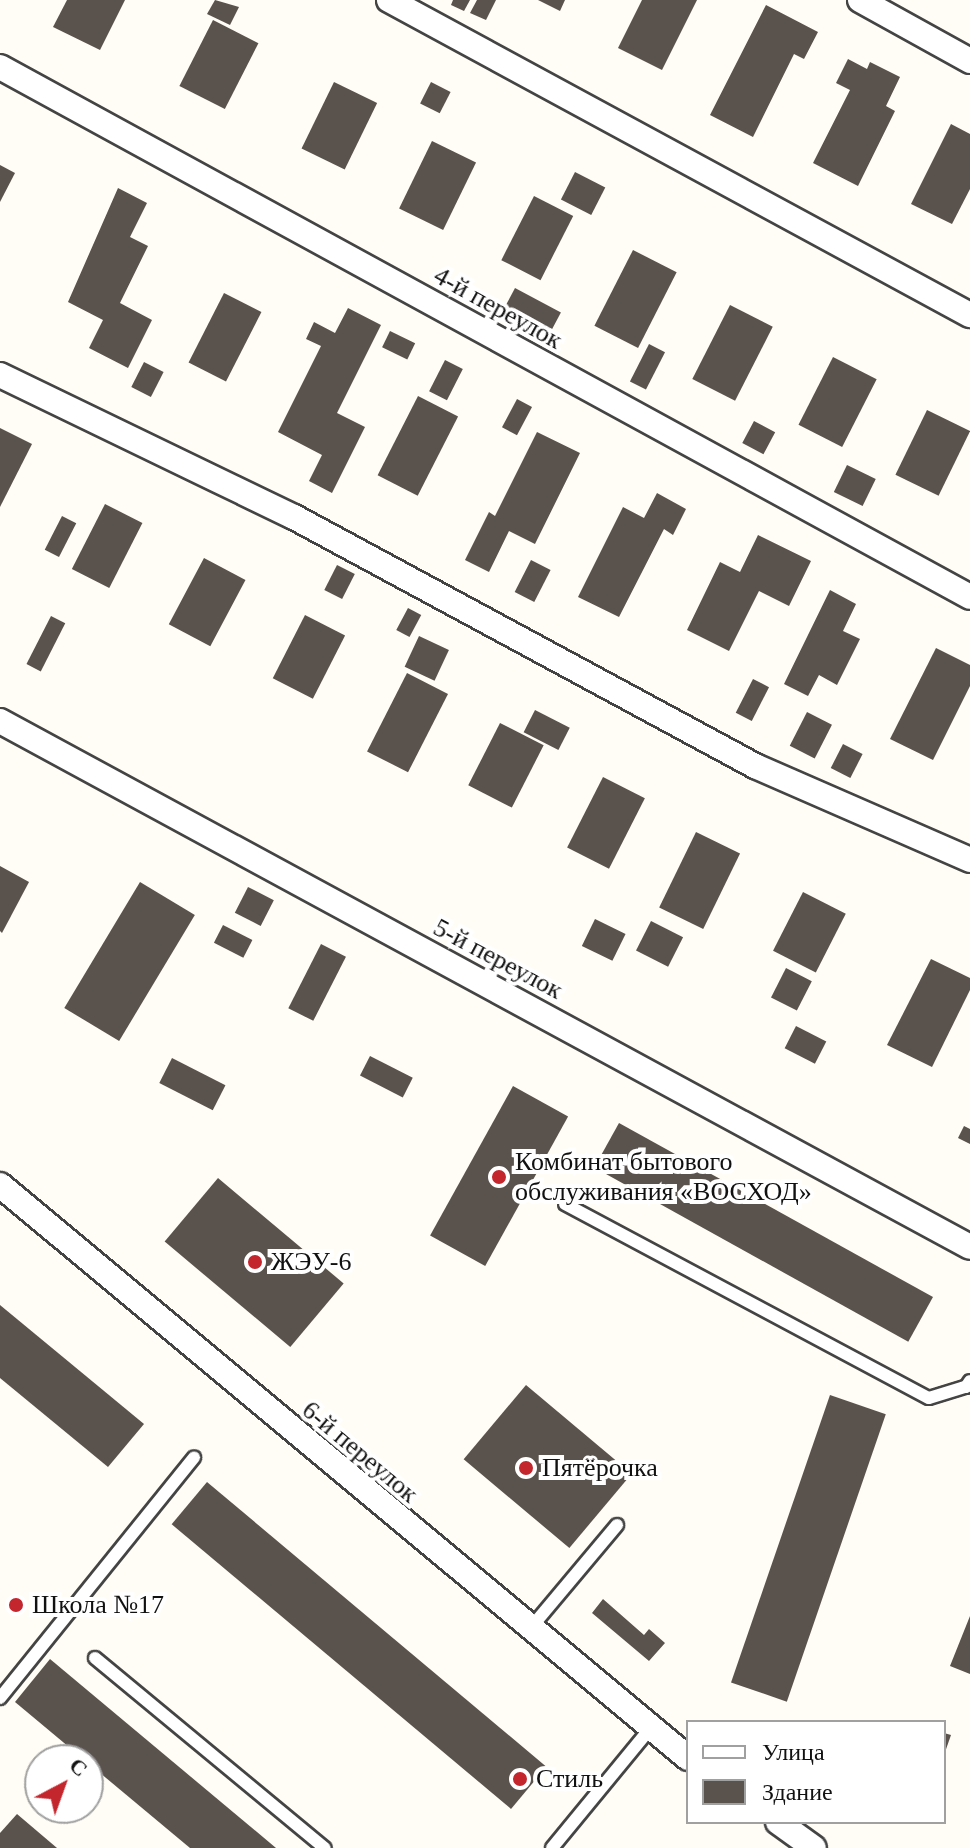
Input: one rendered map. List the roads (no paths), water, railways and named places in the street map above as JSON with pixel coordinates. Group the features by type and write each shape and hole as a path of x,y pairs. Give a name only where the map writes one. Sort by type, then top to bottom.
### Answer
{"street":[{"path":"389,0 970,315"},
{"path":"860,0 970,61"},
{"name":"4-й переулок","path":"0,67 970,597"},
{"path":"0,375 294,517 755,766 970,860"},
{"name":"5-й переулок","path":"0,721 970,1247"},
{"name":"6-й переулок","path":"0,1185 649,1730 686,1757"},
{"path":"781,1824 814,1848"}],"lane":[{"path":"565,1204 929,1398 966,1387 970,1381"},
{"path":"0,1698 194,1458"},
{"path":"529,1630 617,1525"},
{"path":"95,1658 325,1848"},
{"path":"552,1848 649,1730"}],"place":[{"name":"Комбинат бытового обслуживания «ВОСХОД»","path":"499,1177"},
{"name":"ЖЭУ-6","path":"255,1262"},
{"name":"Пятёрочка","path":"526,1468"},
{"name":"Школа №17","path":"16,1605"},
{"name":"Стиль","path":"520,1779"}]}
